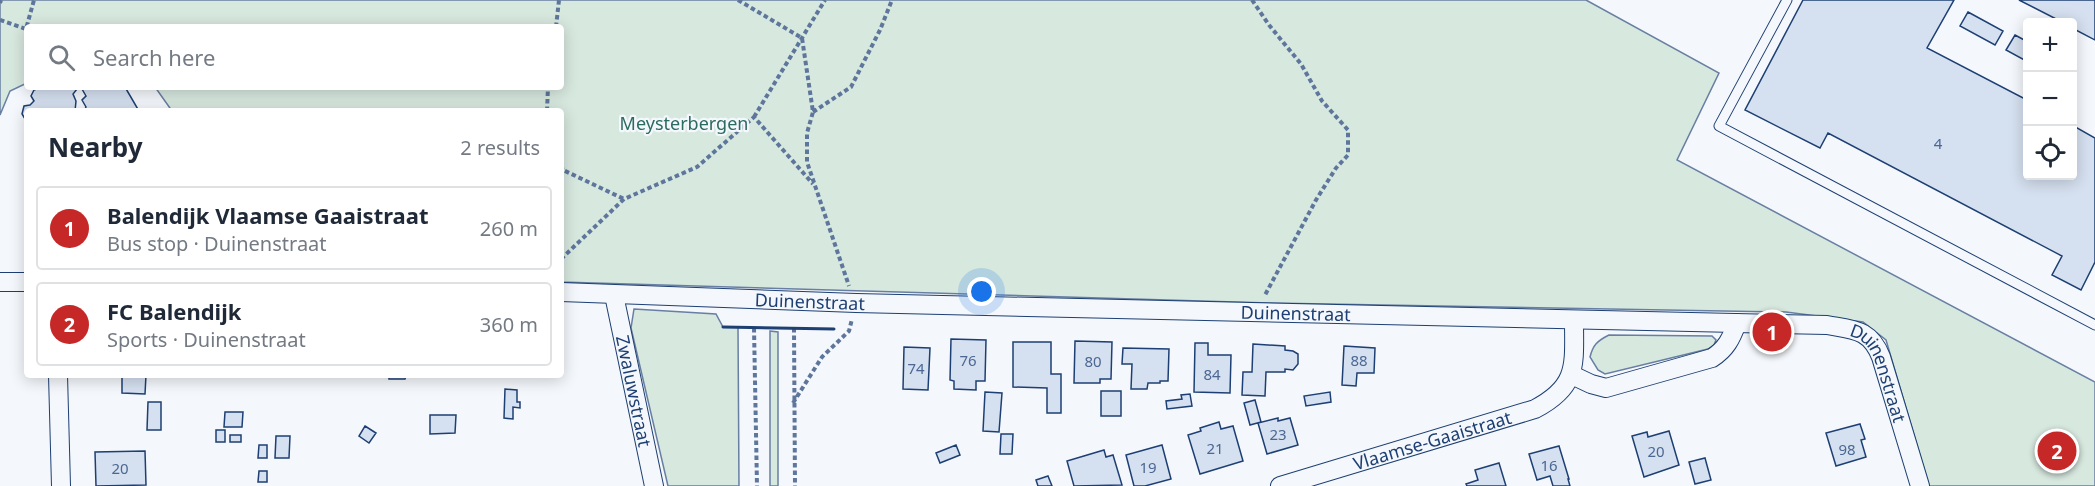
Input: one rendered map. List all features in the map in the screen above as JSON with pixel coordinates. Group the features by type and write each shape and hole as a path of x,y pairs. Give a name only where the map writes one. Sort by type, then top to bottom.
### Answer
{"street":[{"path":"0,282 24,282"},
{"name":"Duinenstraat","path":"564,292 856,303 1737,323 1856,329 1876,345 1881,357 1920,486"},
{"name":"Zwaluwstraat","path":"614,295 654,486"},
{"path":"1574,320 1572,375 1606,388 1712,358 1724,350 1737,323"},
{"name":"Vlaamse-Gaaistraat","path":"1280,486 1535,409 1562,392 1572,375"},
{"path":"58,378 61,486"}],"lane":[{"path":"1787,0 1719,126 2095,325"}],"path":[{"path":"27,24 34,0"},
{"path":"556,24 559,0"},
{"path":"738,0 802,38"},
{"path":"564,256 624,199 697,167 754,117 825,0"},
{"path":"813,112 851,87 880,30 892,0"},
{"path":"1252,0 1269,26 1301,64 1322,101 1348,130 1348,155 1336,168 1316,200 1256,312"},
{"path":"0,20 24,28"},
{"path":"793,403 822,357 849,331 856,303 807,162 807,133 813,112 802,38"},
{"path":"547,108 548,90"},
{"path":"754,117 817,188"},
{"path":"564,170 624,199"},
{"path":"754,328 757,486"},
{"path":"794,328 795,486"}],"green space":[{"name":"Meysterbergen","path":"0,0 1586,0 1719,73 1677,160 2095,382 2095,486 1929,486 1886,340 1863,322 1786,312 1269,303 564,282 564,108 170,108 157,90 564,90 564,24 24,24 24,84 10,91 0,115"},
{"path":"634,309 716,314 723,327 738,327 739,486 668,486 631,328"},
{"path":"770,331 778,332 778,486 770,486"},
{"path":"1609,335 1712,336 1716,340 1714,345 1708,349 1605,374 1598,370 1590,357 1596,344"}],"building":[{"path":"1803,0 1954,0 1927,48 2023,98 2023,180 2077,180 2077,128 2095,138 2095,262 2081,290 2052,275 2062,256 1828,133 1820,148 1745,110"},
{"path":"2019,0 2095,0 2095,40 2077,31 2077,18 2054,18"},
{"path":"1968,12 2003,31 1995,45 1960,26"},
{"path":"2015,35 2023,39 2023,59 2006,50"},
{"path":"34,90 76,90 73,94 76,101 75,108 24,108 24,117 22,114 24,106 34,101 31,96"},
{"path":"83,90 127,90 137,108 86,108 82,100 86,96"},
{"path":"951,339 986,340 985,381 976,381 976,390 954,389 954,381 950,380"},
{"path":"1075,341 1112,342 1111,379 1100,379 1100,383 1074,383"},
{"path":"1013,342 1051,342 1051,374 1061,374 1061,413 1047,413 1047,388 1013,387"},
{"path":"1195,343 1208,343 1208,355 1231,355 1230,393 1194,392"},
{"path":"1253,344 1285,346 1285,350 1298,354 1298,364 1293,370 1266,372 1265,396 1242,395 1243,372 1252,372"},
{"path":"1344,346 1375,348 1374,373 1357,373 1356,386 1342,385"},
{"path":"904,347 930,348 928,390 903,389"},
{"path":"1123,348 1169,349 1168,381 1148,383 1147,389 1131,389 1132,364 1122,364"},
{"path":"122,378 146,378 145,394 122,393"},
{"path":"505,389 517,390 517,402 520,402 520,408 513,407 513,419 504,418"},
{"path":"1101,391 1121,391 1121,416 1101,416"},
{"path":"985,392 1002,393 999,432 983,431"},
{"path":"1330,392 1331,402 1306,406 1304,396"},
{"path":"1190,394 1192,406 1167,409 1166,401 1182,399 1181,395"},
{"path":"1255,400 1261,422 1250,425 1244,403"},
{"path":"148,402 161,402 161,430 147,430"},
{"path":"225,412 243,412 242,427 224,427"},
{"path":"430,415 456,415 455,433 430,434"},
{"path":"1278,418 1278,421 1290,418 1298,445 1267,454 1258,423"},
{"path":"1219,422 1221,429 1233,426 1243,461 1200,474 1188,435 1201,431 1200,428"},
{"path":"1860,424 1865,439 1861,440 1866,457 1836,466 1826,433"},
{"path":"365,426 376,433 369,443 359,436"},
{"path":"216,430 225,430 225,442 216,442"},
{"path":"1669,431 1679,465 1644,477 1632,436 1647,432 1648,437"},
{"path":"1001,434 1013,434 1012,454 1000,454"},
{"path":"230,435 241,435 241,442 230,442"},
{"path":"276,436 290,436 289,458 275,458"},
{"path":"259,445 267,445 267,458 258,458"},
{"path":"956,445 960,455 940,463 936,453"},
{"path":"1162,445 1171,479 1145,486 1134,486 1126,455"},
{"path":"1559,446 1570,486 1553,486 1550,476 1537,480 1529,454"},
{"path":"1104,450 1106,457 1113,455 1122,485 1074,486 1067,461"},
{"path":"145,451 146,485 96,486 95,452"},
{"path":"1705,458 1711,480 1695,484 1689,462"},
{"path":"1499,463 1506,486 1467,486 1466,484 1478,480 1475,470"},
{"path":"259,471 267,471 267,482 258,482"},
{"path":"1048,476 1052,486 1038,486 1036,480"}],"wall":[{"path":"723,327 834,329"}],"place":[{"name":"Balendijk Vlaamse Gaaistraat","path":"1772,332"},
{"name":"FC Balendijk","path":"2057,451"}]}
